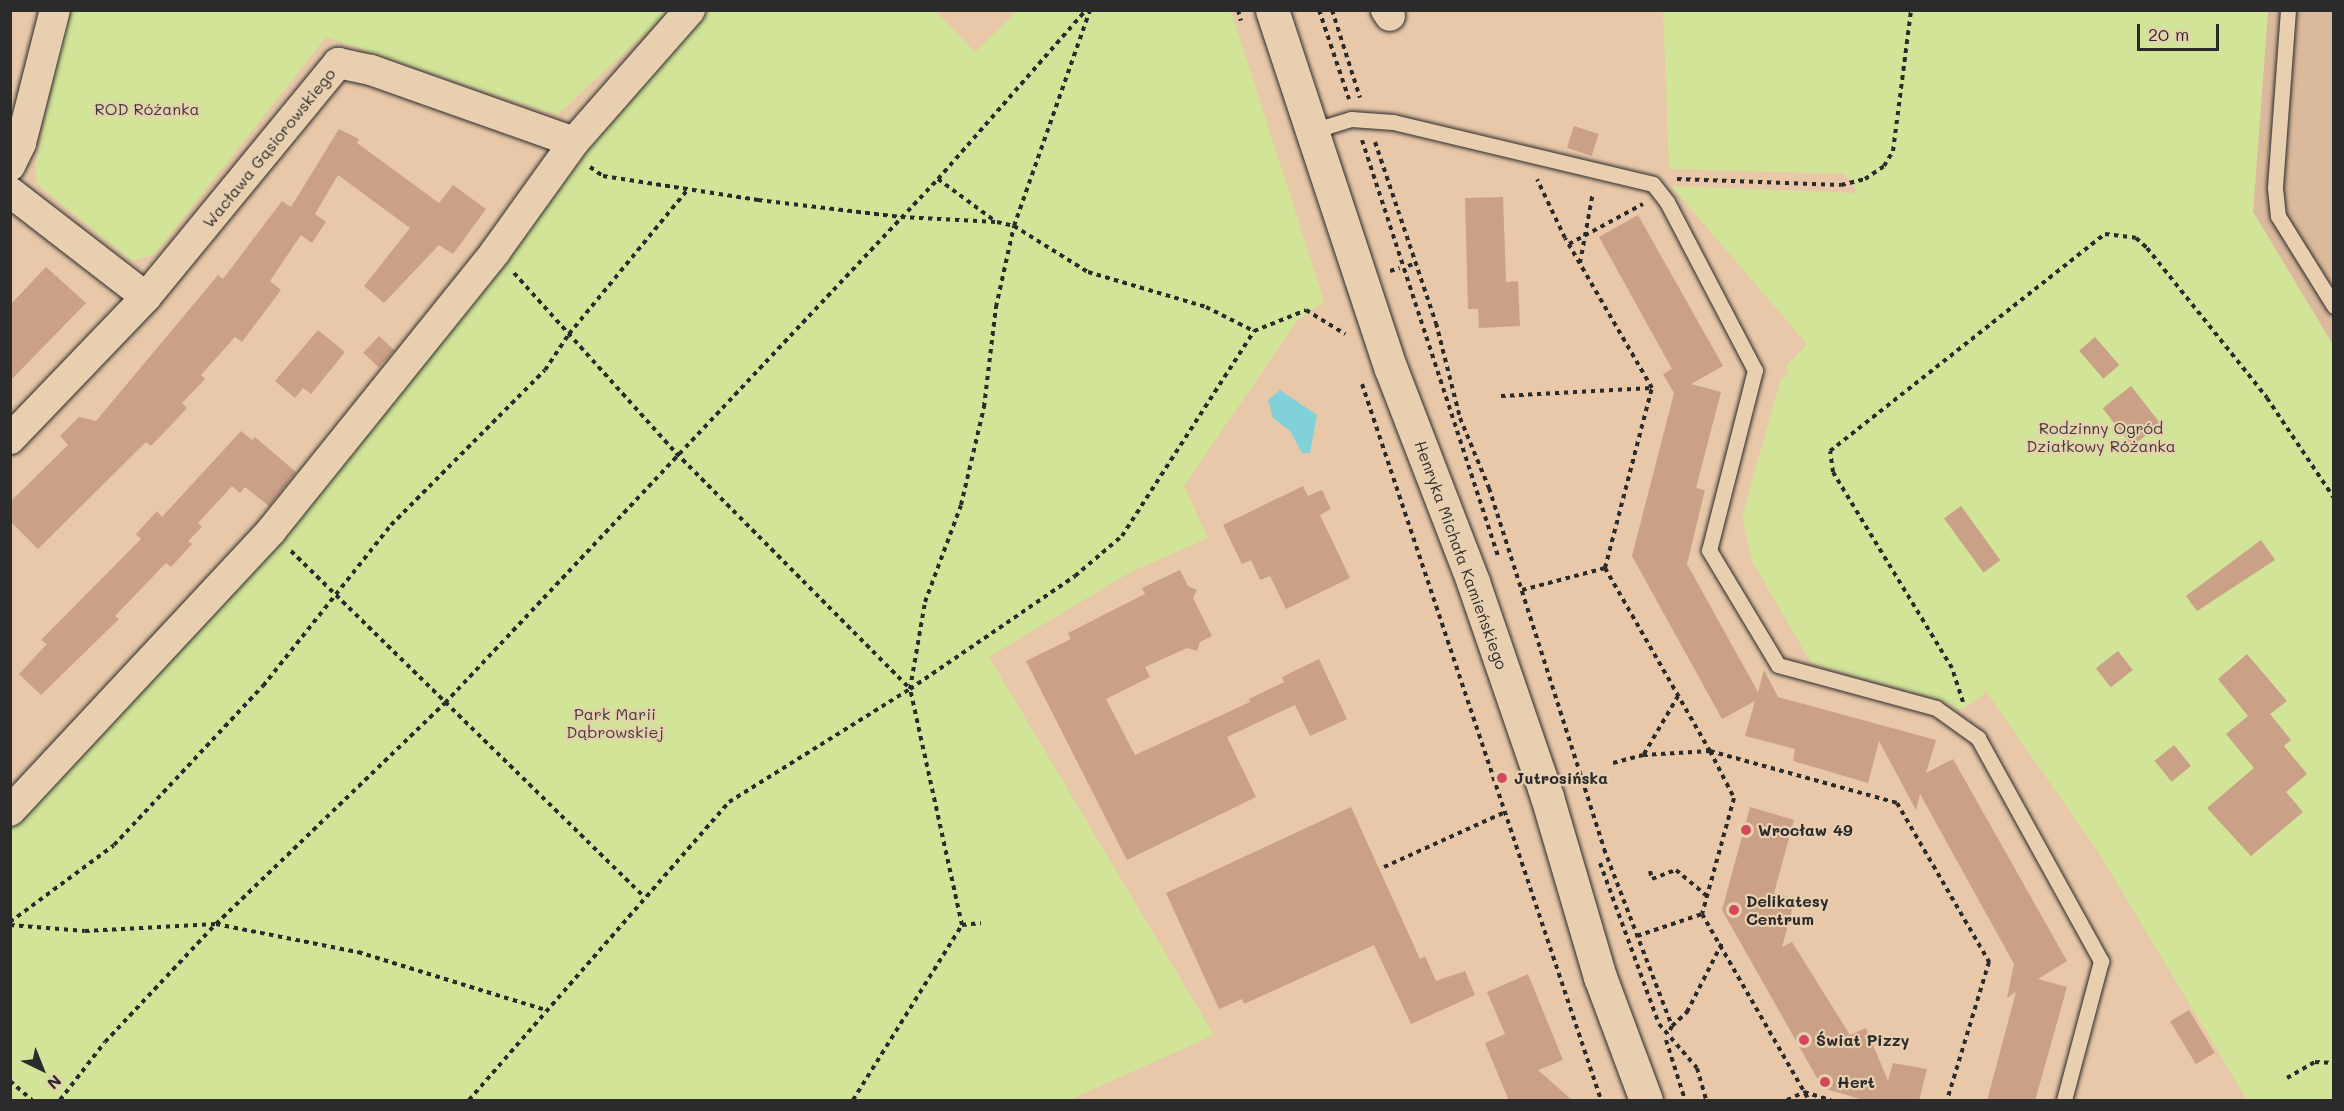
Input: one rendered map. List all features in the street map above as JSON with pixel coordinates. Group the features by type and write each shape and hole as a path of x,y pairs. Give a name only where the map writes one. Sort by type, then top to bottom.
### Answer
{"street":[{"path":"10,166 21,143 55,10"},
{"path":"10,812 271,531 495,252 571,147 690,10"},
{"name":"Henryka Michała Kamieńskiego","path":"1272,10 1391,369 1477,592 1546,797 1599,977 1646,1101"},
{"name":"Wacława Gąsiorowskiego","path":"10,439 146,297 338,63 370,70 571,147"},
{"path":"10,192 146,297"}],"lane":[{"path":"2288,10 2275,188 2278,216 2334,306"},
{"path":"1312,132 1351,119 1393,122 1653,184 1667,202 1755,370 1709,550 1778,665 1936,708 1958,720 1978,738 2101,961 2064,1101"}],"path":[{"path":"60,1101 105,1042 216,924 445,703 676,453 938,179 1086,10"},
{"path":"852,1101 962,925 910,689 925,602 961,505 984,407 996,307 1014,226 1090,10"},
{"path":"1238,10 1244,29"},
{"path":"1319,10 1352,108"},
{"path":"1332,10 1364,108"},
{"path":"1653,184 1670,178 1841,185 1865,179 1884,166 1893,151 1911,10"},
{"path":"1359,129 1501,564"},
{"path":"1374,140 1446,357 1460,418 1489,488 1604,849 1672,1026"},
{"path":"571,147 603,176 901,218 997,222 1014,226 1088,272 1206,307 1254,332"},
{"path":"1532,169 1569,244 1652,388 1605,568 1710,751 1734,798 1702,914"},
{"path":"938,179 997,222"},
{"path":"1580,263 1594,182"},
{"path":"10,924 114,845 262,686 336,597 391,525 545,370 569,333 688,189"},
{"path":"1569,244 1649,201"},
{"path":"1958,720 1964,705 1952,668 1838,482 1830,451 2105,234 2136,238 2147,248 2267,398 2334,498"},
{"path":"495,252 676,453 910,689"},
{"path":"1408,266 1416,263"},
{"path":"1390,271 1400,268"},
{"path":"469,1101 545,1010 729,802 910,689 1075,576 1122,536 1254,332 1305,310 1345,334"},
{"path":"1341,323 1349,345"},
{"path":"1360,379 1600,1101"},
{"path":"1501,396 1652,388"},
{"path":"271,531 644,897"},
{"path":"1522,590 1605,568"},
{"path":"1643,755 1678,695"},
{"path":"1613,763 1643,755 1710,751 1896,803 1989,962 1947,1101"},
{"path":"1384,867 1503,813"},
{"path":"1601,866 1659,1024 1697,1068 1706,1101"},
{"path":"1650,871 1652,879 1676,870 1707,896"},
{"path":"1637,936 1702,914"},
{"path":"1702,914 1722,942 1809,1101"},
{"path":"962,925 981,923"},
{"path":"10,924 85,930 216,924 358,952 545,1010"},
{"path":"1669,1032 1672,1026 1688,1012 1722,942"},
{"path":"1641,962 1647,960"},
{"path":"1666,1040 1686,1101"},
{"path":"2287,1078 2315,1062 2334,1064"},
{"path":"10,1081 32,1101"},
{"path":"1787,1101 1804,1092 1831,1101"}],"shaded area":[{"path":"2268,11 2333,11 2333,345 2253,212"}],"green space":[{"name":"ROD Różanka","path":"69,11 669,11 557,115 326,37 154,255 132,261 37,184 35,166"},
{"name":"Park Marii Dąbrowskiej","path":"709,11 935,11 975,52 1017,11 1231,11 1324,301 1297,321 1184,486 1208,538 1129,573 989,657 1214,1035 1069,1100 11,1100 11,826 659,60"},
{"name":"Rodzinny Ogród Działkowy Różanka","path":"1663,11 2268,11 2253,212 2333,345 2333,1100 2247,1100 2097,850 1983,687 1985,694 1960,710 1942,700 1811,663 1752,561 1742,517 1781,379 1789,373 1786,366 1807,344 1671,186 1859,193 1845,174 1669,169"}],"water":[{"path":"1280,390 1317,415 1310,453 1302,453 1290,431 1273,418 1268,400"}],"building":[{"path":"1574,126 1599,134 1592,156 1567,148"},
{"path":"339,129 359,139 357,143 439,203 453,185 486,209 453,254 439,245 384,303 364,286 410,228 338,175 315,214 326,222 312,243 301,235 270,281 281,290 242,342 235,337 201,375 205,379 182,403 187,408 175,421 151,446 146,442 38,549 10,521 10,502 68,445 60,436 79,417 96,421 218,275 223,279 282,201 291,207"},
{"path":"1503,197 1506,282 1518,281 1520,326 1479,328 1478,309 1468,309 1465,198"},
{"path":"1638,215 1723,366 1691,384 1721,392 1696,488 1705,490 1687,564 1758,692 1764,670 1778,697 1936,740 1926,773 1953,759 2067,961 2038,979 2067,987 2035,1101 1987,1101 2016,992 2007,998 2014,964 1920,794 1916,810 1879,741 1868,783 1793,761 1795,749 1745,736 1755,701 1722,719 1632,556 1674,393 1663,374 1672,369 1599,237"},
{"path":"46,267 86,303 10,381 10,305"},
{"path":"318,330 345,352 311,394 303,388 295,398 275,381"},
{"path":"379,336 394,350 379,367 363,353"},
{"path":"2095,337 2119,365 2103,379 2079,351"},
{"path":"2131,386 2161,424 2132,446 2103,408"},
{"path":"241,431 252,440 255,437 296,472 269,506 245,487 240,493 232,486 198,523 202,527 188,541 192,544 171,567 166,563 115,616 119,619 41,695 19,674 47,644 41,640 141,539 136,534 157,511 162,517"},
{"path":"1303,486 1308,496 1322,490 1331,509 1320,515 1350,578 1286,609 1270,576 1260,580 1251,560 1242,564 1223,525"},
{"path":"1961,506 2000,560 1983,573 1944,518"},
{"path":"2261,540 2275,560 2197,611 2186,596"},
{"path":"1180,570 1188,586 1197,590 1193,598 1212,636 1200,642 1197,651 1187,648 1145,667 1150,677 1106,699 1135,755 1250,702 1249,699 1284,682 1282,677 1319,659 1347,719 1310,736 1295,705 1227,737 1256,797 1127,860 1026,661 1071,639 1068,633 1145,594 1142,588"},
{"path":"2118,651 2133,670 2111,687 2096,668"},
{"path":"2247,654 2287,701 2270,714 2291,740 2284,746 2307,774 2286,792 2303,812 2251,856 2207,808 2254,768 2226,734 2248,716 2218,679"},
{"path":"2174,745 2191,766 2172,782 2155,761"},
{"path":"1351,807 1420,959 1425,956 1436,981 1465,971 1475,995 1411,1024 1374,945 1244,1004 1242,999 1219,1009 1166,893"},
{"path":"1750,807 1794,820 1774,893 1795,899 1782,947 1792,942 1850,1035 1866,1028 1888,1081 1893,1063 1927,1069 1919,1101 1867,1101 1822,1088 1722,910"},
{"path":"1528,974 1563,1060 1538,1070 1573,1101 1509,1101 1485,1043 1505,1034 1487,992"},
{"path":"2189,1010 2215,1053 2196,1064 2170,1021"}],"place":[{"name":"Jutrosińska","path":"1502,778"},
{"name":"Wrocław 49","path":"1746,830"},
{"name":"Delikatesy Centrum","path":"1734,910"},
{"name":"Świat Pizzy","path":"1804,1040"},
{"name":"Hert","path":"1825,1082"}]}
